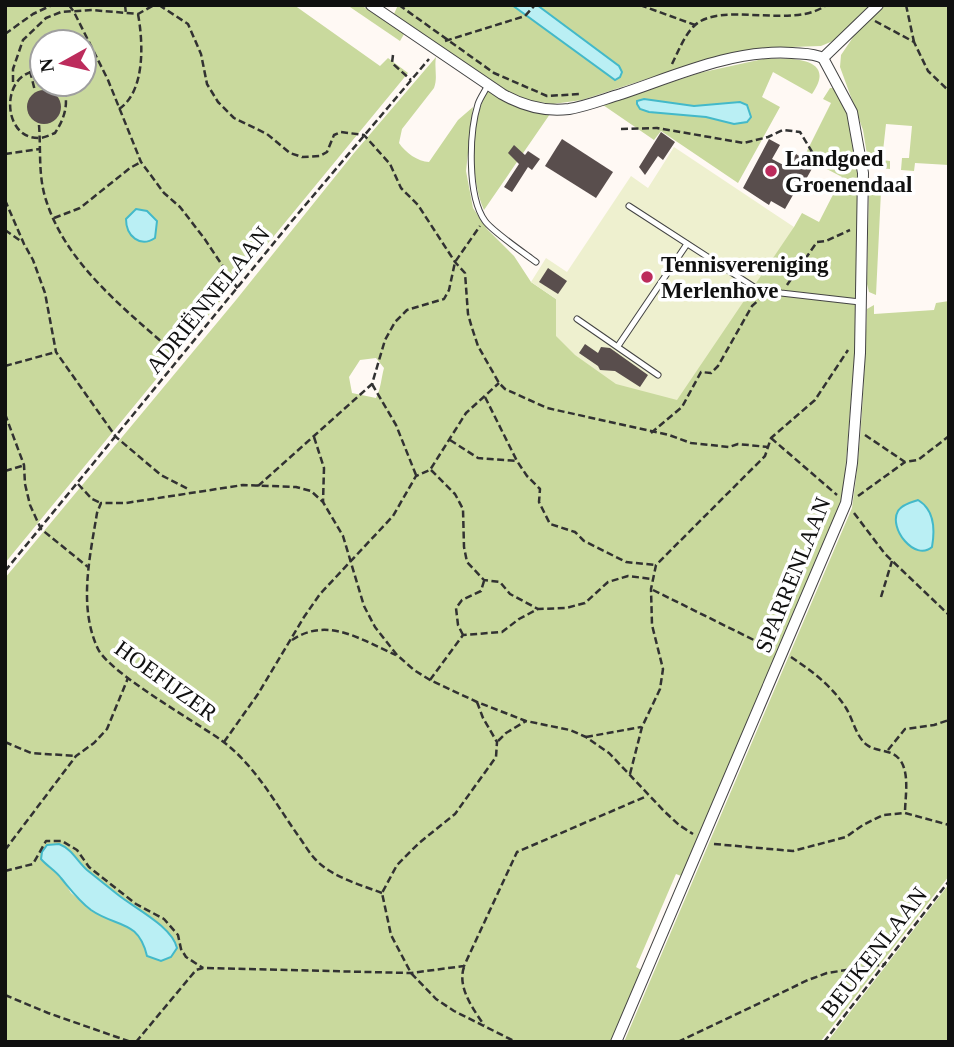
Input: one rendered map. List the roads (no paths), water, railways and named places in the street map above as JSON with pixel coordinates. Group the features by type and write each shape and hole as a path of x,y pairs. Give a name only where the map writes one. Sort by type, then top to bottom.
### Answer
{"street":[{"path":"371,5 488,85 525,106 547,109 569,109 584,99 751,54 780,52 823,58 878,5"},
{"name":"SPARRENLAAN","path":"616,1042 784,654 846,503 852,463 861,335 863,173 852,113 823,58"}],"lane":[{"path":"488,85 478,102 472,137 471,172 478,204 485,222 536,262"},
{"path":"629,206 754,287 781,293 862,302"},
{"path":"618,346 687,244"},
{"path":"578,319 658,375"}],"water":[{"path":"512,5 537,5 619,66 622,72 620,77 615,80"},
{"path":"644,99 694,106 740,102 747,105 751,117 747,122 734,124 706,117 649,112 640,109 637,104 637,101"},
{"path":"136,209 147,211 157,221 155,238 139,241 128,231 126,219"},
{"path":"918,500 928,509 932,521 932,547 925,550 911,547 897,526 898,511"},
{"path":"59,844 71,852 87,870 168,932 177,948 171,957 161,961 147,956 143,944 132,930 101,916 78,899 59,875 41,859 47,845"}],"place":[{"name":"Landgoed Groenendaal","path":"771,171"},
{"name":"Tennisvereniging Merlenhove","path":"647,277"}]}
